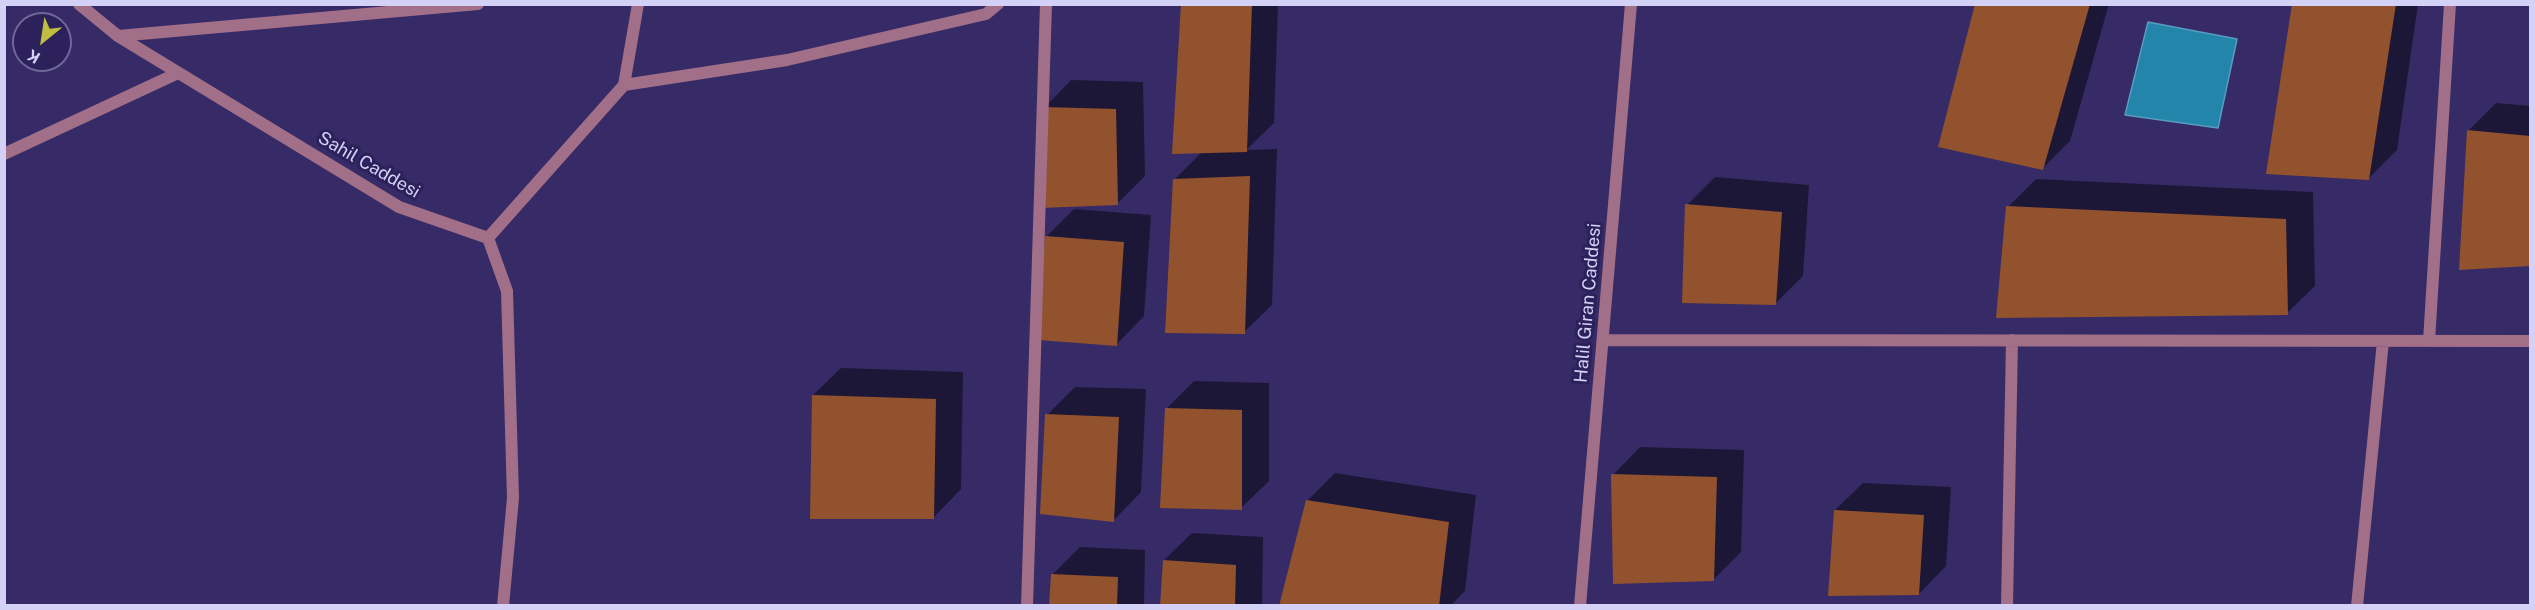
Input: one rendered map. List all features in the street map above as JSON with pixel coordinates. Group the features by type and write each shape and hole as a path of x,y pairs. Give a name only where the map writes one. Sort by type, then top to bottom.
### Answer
{"street":[{"name":"Sahil Caddesi","path":"79,4 118,36 399,207 488,238"},
{"path":"118,36 393,8 478,4"},
{"path":"503,606 513,498 507,291 488,238 624,85 638,4"},
{"path":"624,85 787,60 986,14 998,4"},
{"path":"1027,606 1046,4"},
{"name":"Halil Giran Caddesi","path":"1580,606 1631,4"},
{"path":"2429,341 2450,4"},
{"path":"4,154 178,73"},
{"path":"1603,340 2530,341"},
{"path":"2007,606 2012,340"},
{"path":"2358,606 2383,341"}],"water":[{"path":"2148,22 2237,39 2218,128 2125,115"}],"building":[{"path":"1181,4 1252,4 1247,152 1172,154"},
{"path":"1975,4 2090,4 2043,170 1938,147"},
{"path":"2292,4 2396,4 2369,180 2266,174"},
{"path":"1042,107 1116,109 1118,205 1040,208"},
{"path":"2467,130 2530,136 2530,266 2459,270"},
{"path":"1250,176 1245,334 1165,333 1173,179"},
{"path":"1685,204 1782,212 1776,305 1682,303"},
{"path":"2006,206 2286,219 2288,315 1996,318"},
{"path":"1045,236 1124,242 1117,346 1038,340"},
{"path":"812,395 936,399 934,519 810,519"},
{"path":"1165,408 1242,410 1242,510 1160,508"},
{"path":"1045,414 1119,417 1114,522 1040,514"},
{"path":"1611,474 1717,477 1714,581 1613,584"},
{"path":"1306,500 1449,522 1439,606 1279,606"},
{"path":"1834,510 1924,515 1919,595 1828,596"},
{"path":"1163,560 1236,565 1235,606 1160,606"},
{"path":"1051,574 1118,577 1117,606 1049,606"}]}
